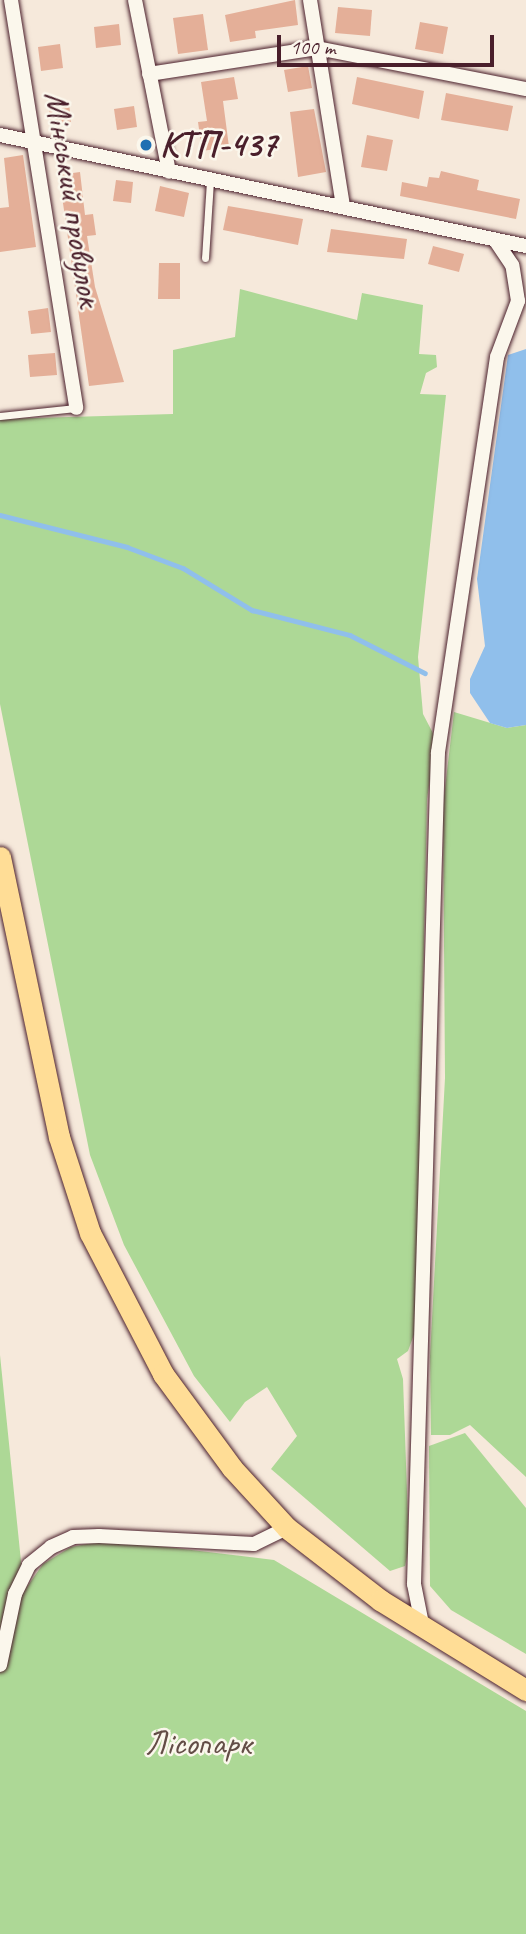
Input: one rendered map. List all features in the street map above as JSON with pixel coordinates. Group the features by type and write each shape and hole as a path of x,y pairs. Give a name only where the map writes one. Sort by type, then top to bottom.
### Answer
{"main road":[{"path":"0,857 60,1137 90,1233 163,1374 232,1468 287,1528 423,1629 526,1690"}],"street":[{"name":"Мінський провулок","path":"11,0 76,408"},
{"path":"135,0 169,172"},
{"path":"310,0 343,205"},
{"path":"149,74 317,48 526,89"},
{"path":"0,135 169,172 343,205 526,246"},
{"path":"423,1629 414,1584 438,752 497,357 522,296 512,265 495,240"},
{"path":"0,1665 3,1635 15,1594 29,1565 73,1537 254,1544 287,1528"}],"lane":[{"path":"205,258 210,180"},
{"path":"0,416 76,408"}],"green space":[{"path":"240,289 357,320 362,293 423,305 419,354 436,355 437,367 426,373 420,394 446,395 418,657 423,714 436,739 427,799 416,1329 408,1351 397,1359 403,1379 409,1548 405,1566 390,1571 271,1469 297,1436 267,1387 245,1402 230,1422 194,1376 124,1245 90,1155 0,704 0,419 173,414 173,350 235,337"},
{"path":"454,712 507,728 526,725 526,1477 470,1425 450,1435 431,1435 430,1356 445,1078 443,805"},
{"name":"Лісопарк","path":"0,1355 24,1591 43,1564 71,1547 108,1540 274,1560 526,1711 526,1934 0,1934"},
{"path":"465,1433 526,1508 526,1654 451,1610 430,1586 429,1446"}],"water":[{"path":"526,349 526,725 507,728 490,723 470,693 470,679 485,646 477,579 508,355"}],"building":[{"path":"295,0 298,25 255,31 256,38 230,42 225,15"},
{"path":"338,7 372,10 370,36 335,33"},
{"path":"203,14 208,50 178,54 173,18"},
{"path":"420,22 448,27 443,54 415,49"},
{"path":"119,24 121,45 96,48 94,27"},
{"path":"60,44 63,68 41,71 38,47"},
{"path":"308,66 312,88 288,92 284,70"},
{"path":"234,77 238,99 223,101 229,147 202,151 198,122 207,121 201,82"},
{"path":"357,77 424,91 419,119 352,104"},
{"path":"446,93 513,106 508,131 441,120"},
{"path":"69,103 71,122 50,124 49,105"},
{"path":"134,106 137,127 117,130 114,109"},
{"path":"314,109 326,172 298,177 290,112"},
{"path":"367,135 393,140 387,171 361,167"},
{"path":"23,155 36,247 0,252 0,208 9,207 4,158"},
{"path":"441,171 479,180 477,190 520,199 516,219 400,196 402,182 427,187 429,177 439,178"},
{"path":"80,172 85,215 93,214 96,235 87,236 95,287 124,382 89,386 59,175"},
{"path":"116,180 133,182 131,203 113,201"},
{"path":"160,186 189,193 184,217 155,211"},
{"path":"228,206 303,219 298,245 223,230"},
{"path":"331,229 407,239 404,259 327,252"},
{"path":"433,246 464,254 459,272 428,264"},
{"path":"159,263 180,263 180,299 158,299"},
{"path":"48,308 51,332 31,334 28,311"},
{"path":"55,353 57,375 30,377 28,355"}],"waterway":[{"path":"0,515 127,547 183,568 252,610 350,635 425,673"}],"place":[{"name":"КТП-437","path":"146,145"}]}
